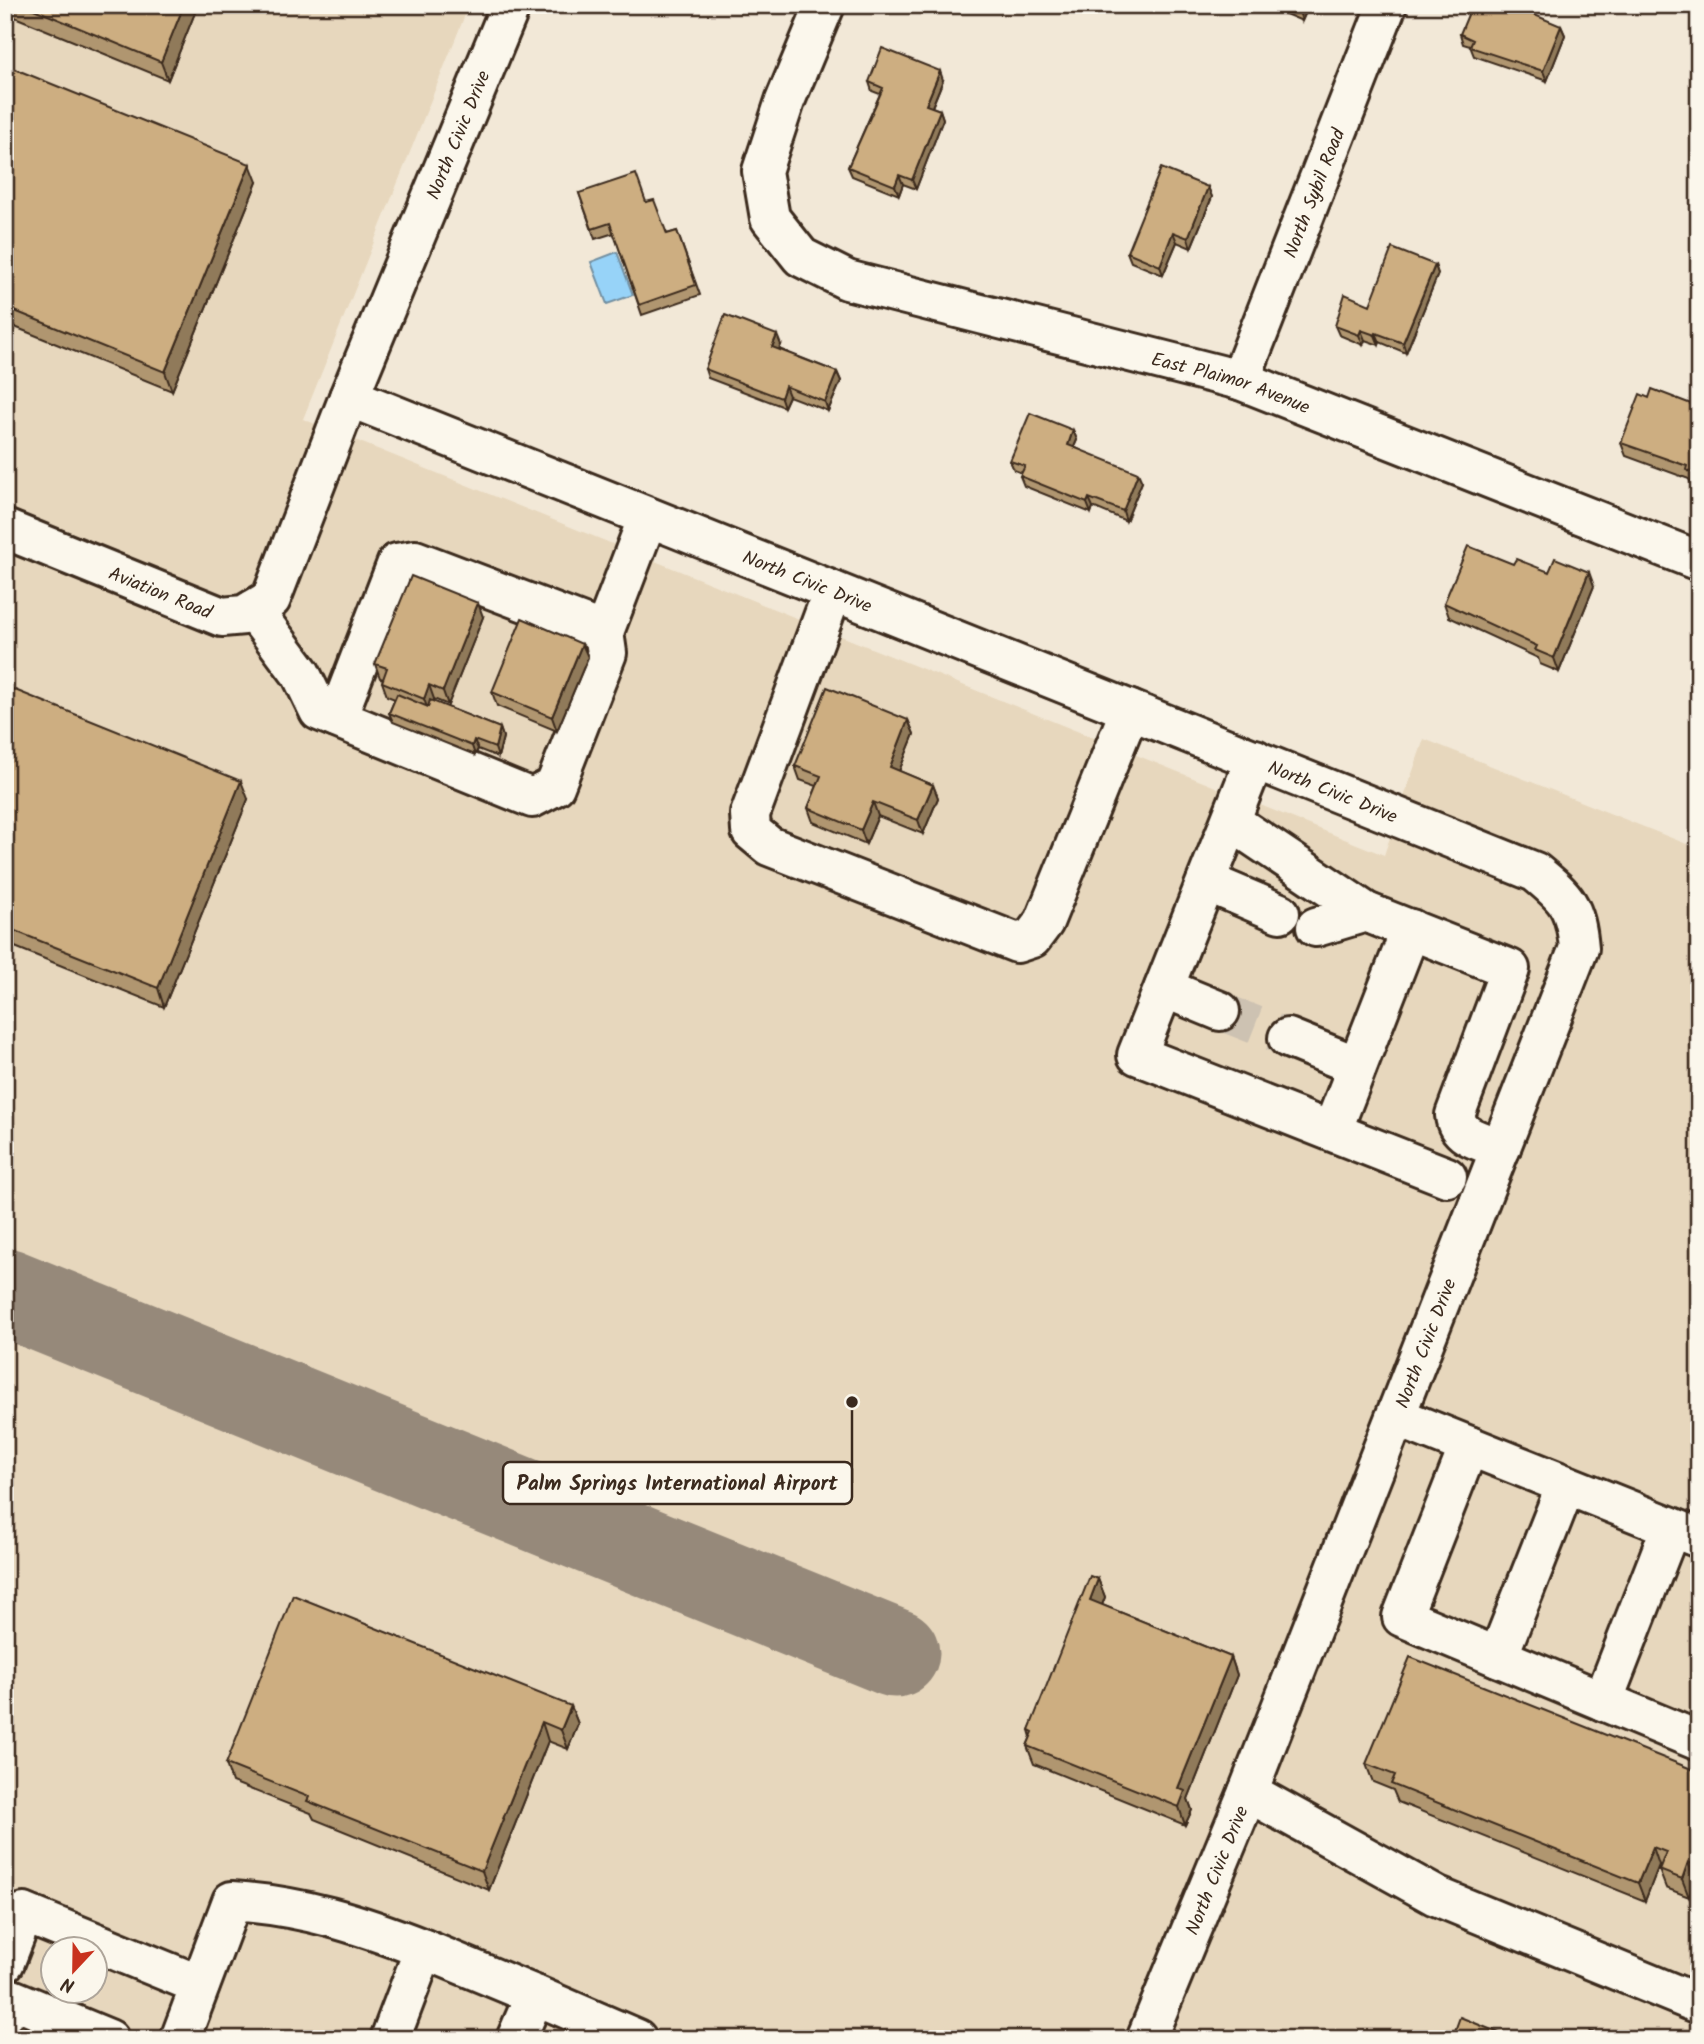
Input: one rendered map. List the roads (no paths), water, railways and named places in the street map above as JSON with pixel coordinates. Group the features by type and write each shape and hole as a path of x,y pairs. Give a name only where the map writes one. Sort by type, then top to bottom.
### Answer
{"street":[{"name":"North Civic Drive","path":"511,5 349,397 1535,872 1567,902 1576,917 1579,948 1397,1417 1248,1792 1146,2039"},
{"name":"East Plaimor Avenue","path":"825,5 785,101 762,171 770,218 800,257 847,279 1240,380 1699,561"},
{"name":"North Sybil Road","path":"1240,380 1387,5"},
{"path":"349,397 271,599 253,610 301,674 319,711 532,798 555,786 607,653 604,632 648,517"},
{"name":"Aviation Road","path":"5,529 222,617 244,615 253,610"},
{"path":"337,718 397,563 415,560 604,632"},
{"path":"833,591 750,814 751,831 769,846 1017,943 1032,938 1044,922 1130,710"},
{"path":"1255,760 1137,1055 1447,1177"},
{"path":"1232,822 1366,912 1510,969 1455,1115 1455,1126 1463,1134 1501,1148"},
{"path":"1207,881 1280,913"},
{"path":"1316,927 1366,912"},
{"path":"1332,1131 1411,929"},
{"path":"1164,988 1220,1011"},
{"path":"1288,1038 1357,1066"},
{"path":"1397,1417 1685,1533 1603,1701"},
{"path":"1469,1446 1402,1617 1699,1741"},
{"path":"1498,1657 1566,1485"},
{"path":"1248,1792 1436,1896 1699,2004"},
{"path":"180,2039 232,1901 277,1904 353,1921 636,2039"},
{"path":"5,1962 24,1913 200,1985"},
{"path":"390,2039 424,1949"},
{"path":"516,2039 535,1995"},
{"path":"7,2003 109,2039"}],"water":[{"path":"617,252 633,295 607,304 591,262"}],"tunnel":[{"path":"1220,1011 1288,1038"}],"place":[{"name":"Palm Springs International Airport","path":"852,1402"}]}
